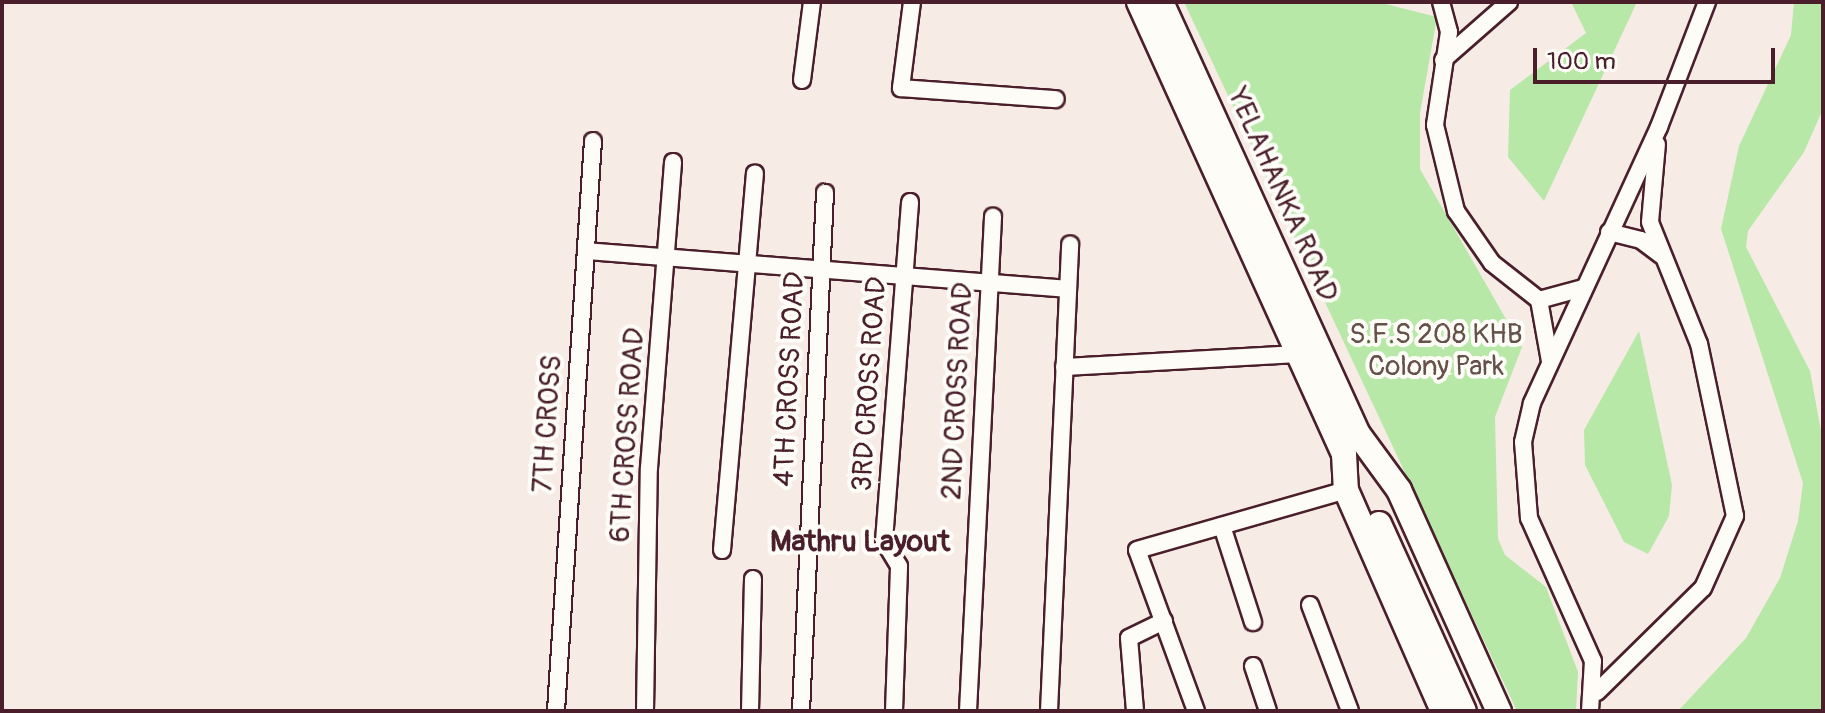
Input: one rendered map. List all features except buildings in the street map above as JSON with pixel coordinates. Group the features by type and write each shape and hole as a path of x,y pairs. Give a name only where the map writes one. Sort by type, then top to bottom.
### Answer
{"main road":[{"name":"YELAHANKA ROAD","path":"1139,2 1299,354 1351,444 1399,490 1499,711"},
{"name":"YELAHANKA ROAD","path":"1161,2 1351,444 1346,490 1443,711"},
{"path":"1351,444 1464,711"},
{"path":"1351,444 1484,711"}],"street":[{"path":"802,80 812,2"},
{"path":"912,2 901,88 1056,99"},
{"path":"1441,2 1449,32 1435,125 1447,191 1479,247 1539,300 1549,367"},
{"path":"1443,60 1509,2"},
{"path":"1597,692 1582,626 1536,536 1522,481 1527,422 1583,288 1659,127 1707,2"},
{"path":"1590,711 1597,692 1703,588 1735,516 1699,344 1650,222 1659,127"},
{"name":"7TH CROSS","path":"556,711 593,141"},
{"name":"6TH CROSS ROAD","path":"645,711 647,499 673,162"},
{"path":"722,550 755,173"},
{"name":"4TH CROSS ROAD","path":"801,711 825,193"},
{"name":"3RD CROSS ROAD","path":"894,711 899,566 884,541 910,202"},
{"name":"2ND CROSS ROAD","path":"968,711 993,217"},
{"path":"1609,232 1641,240 1662,256"},
{"path":"1049,711 1070,244"},
{"path":"586,251 1068,289"},
{"path":"1539,300 1583,288"},
{"path":"1064,367 1299,354"},
{"path":"1196,711 1137,550 1346,490"},
{"path":"1222,526 1253,622"},
{"path":"750,711 753,579"},
{"path":"1310,605 1350,711"},
{"path":"1135,711 1129,638 1164,621"},
{"path":"1253,666 1268,711"}],"green space":[{"name":"S.F.S 208 KHB Colony Park","path":"1184,2 1378,2 1437,17 1420,113 1420,169 1522,347 1495,417 1498,539 1505,555 1546,587 1578,672 1576,711 1517,711"},
{"path":"1571,2 1637,2 1544,201 1508,157 1510,90 1586,33"},
{"path":"1794,2 1823,2 1823,109 1804,152 1748,231 1746,247 1810,371 1823,442 1823,711 1678,711 1746,638 1780,578 1798,521 1803,483 1721,229 1739,146 1791,35"},
{"path":"1639,331 1672,485 1669,516 1648,554 1624,542 1585,465 1584,430"}],"district":[{"name":"Mathru Layout","path":"860,542"}]}
